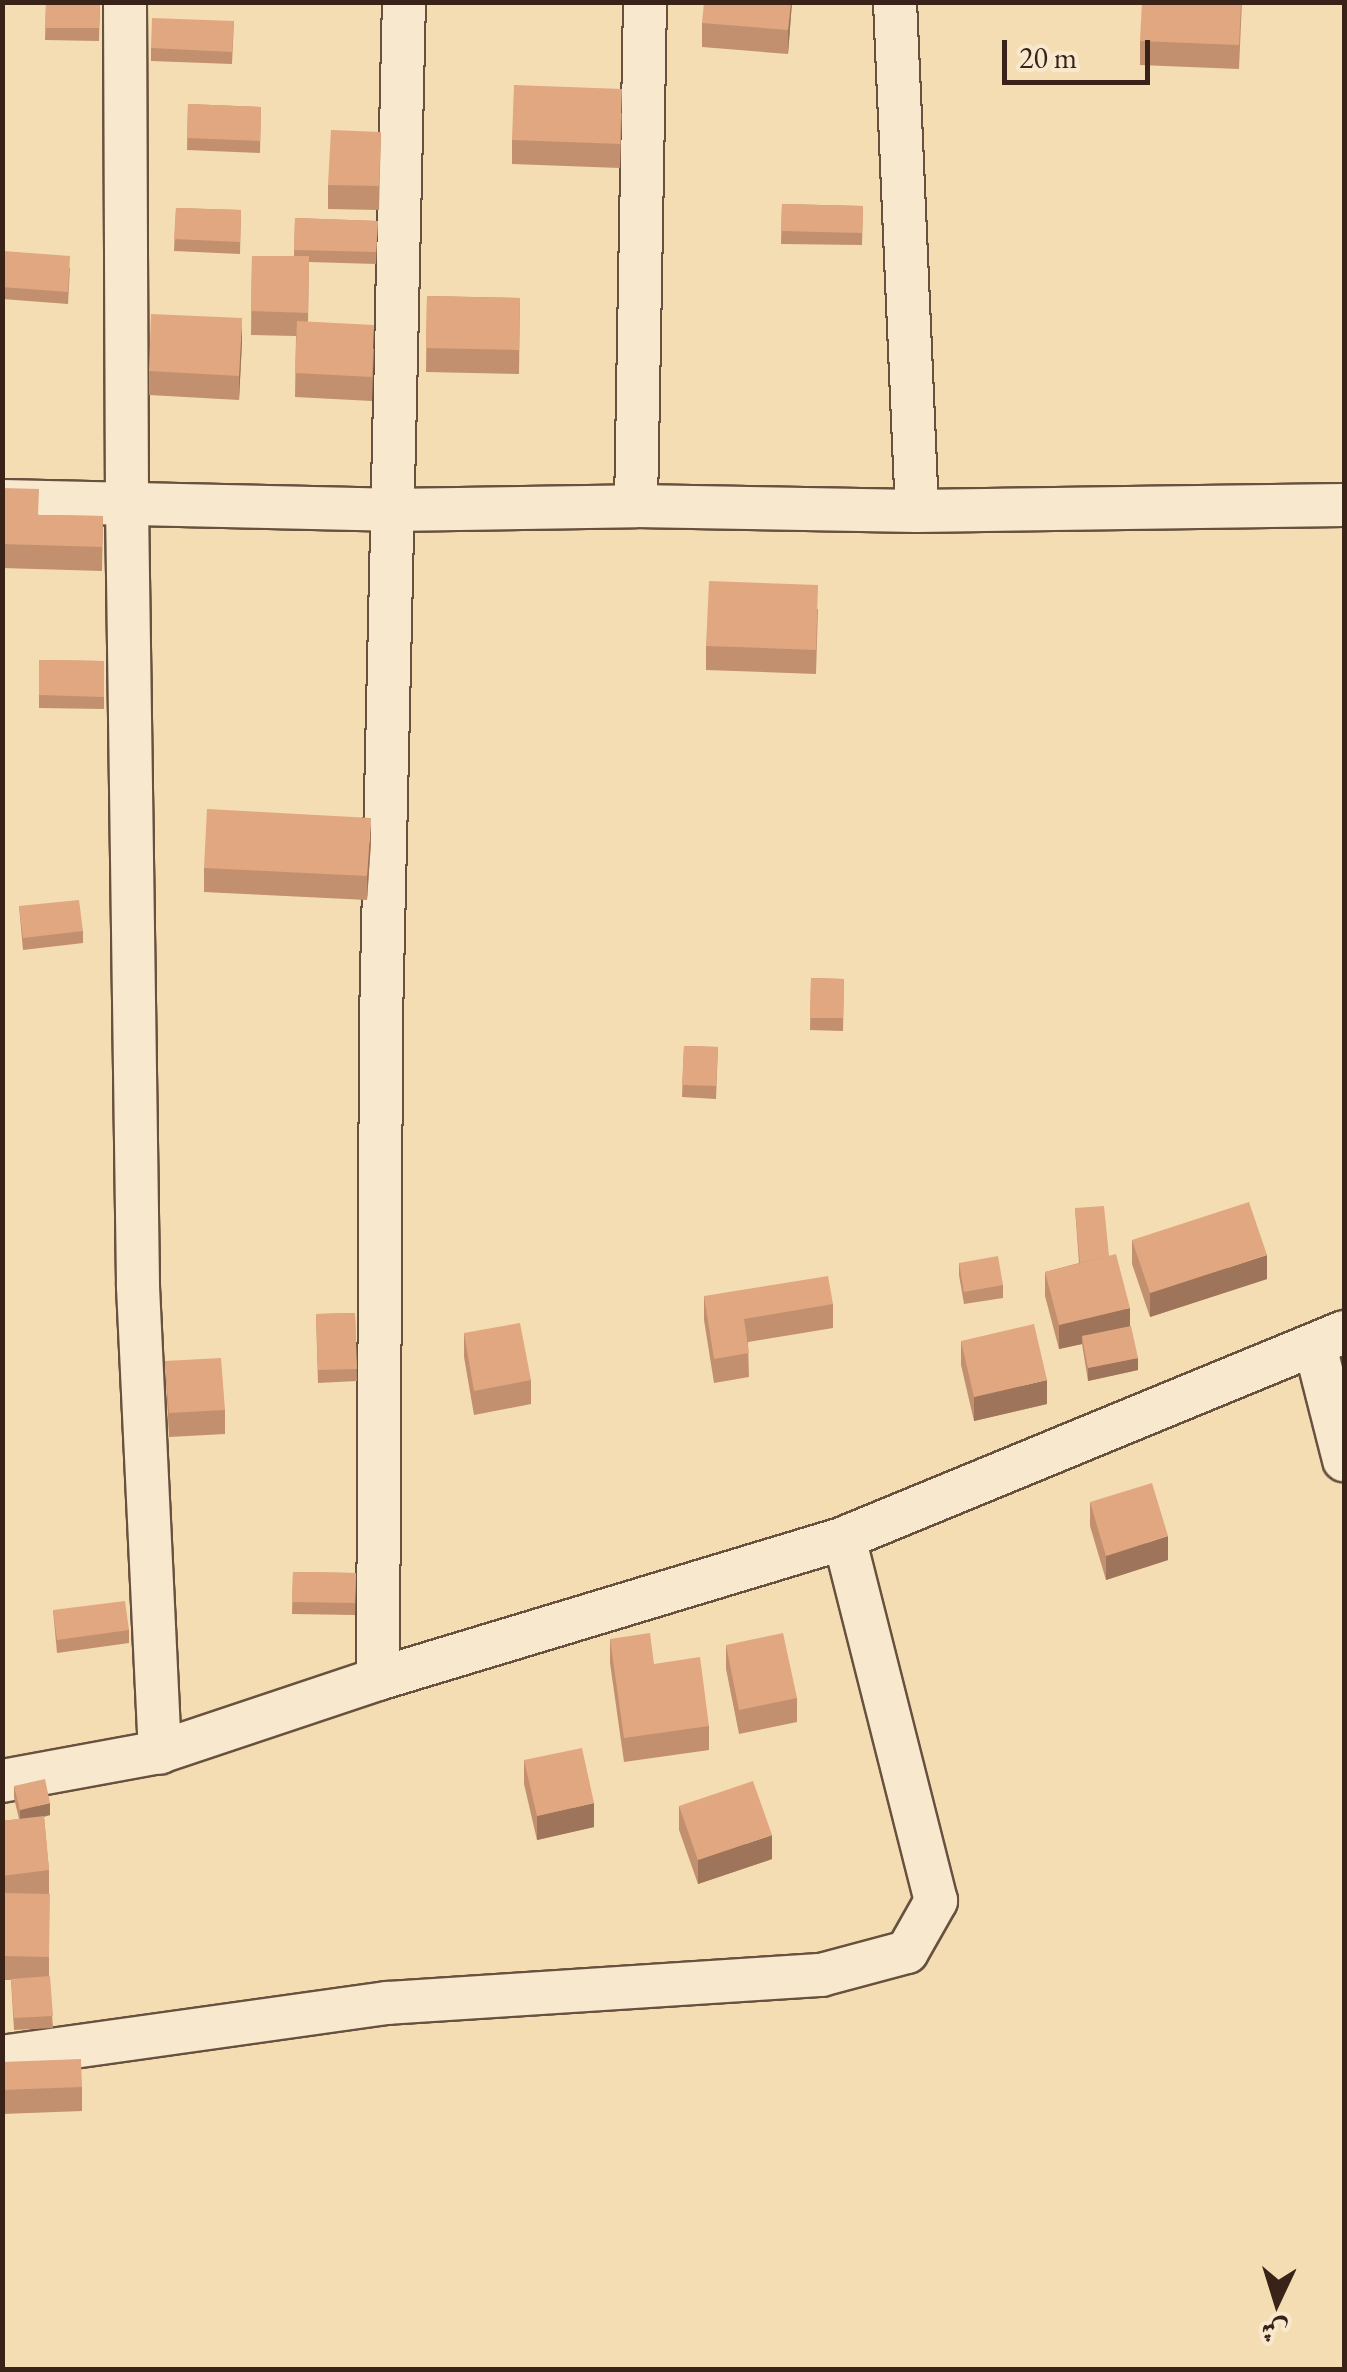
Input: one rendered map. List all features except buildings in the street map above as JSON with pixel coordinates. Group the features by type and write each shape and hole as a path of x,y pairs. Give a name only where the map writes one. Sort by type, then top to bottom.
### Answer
{"street":[{"path":"126,2 127,506 138,1286 160,1752"},
{"path":"378,1679 381,1040 404,2"},
{"path":"636,506 645,2"},
{"path":"895,2 917,512"},
{"path":"2,501 390,510 636,506 917,512 1344,505"},
{"path":"2,1782 160,1752 378,1679 844,1538 1330,1339 1344,1460"},
{"path":"2,2057 387,2003 821,1975 906,1952 936,1901 844,1538"}]}
